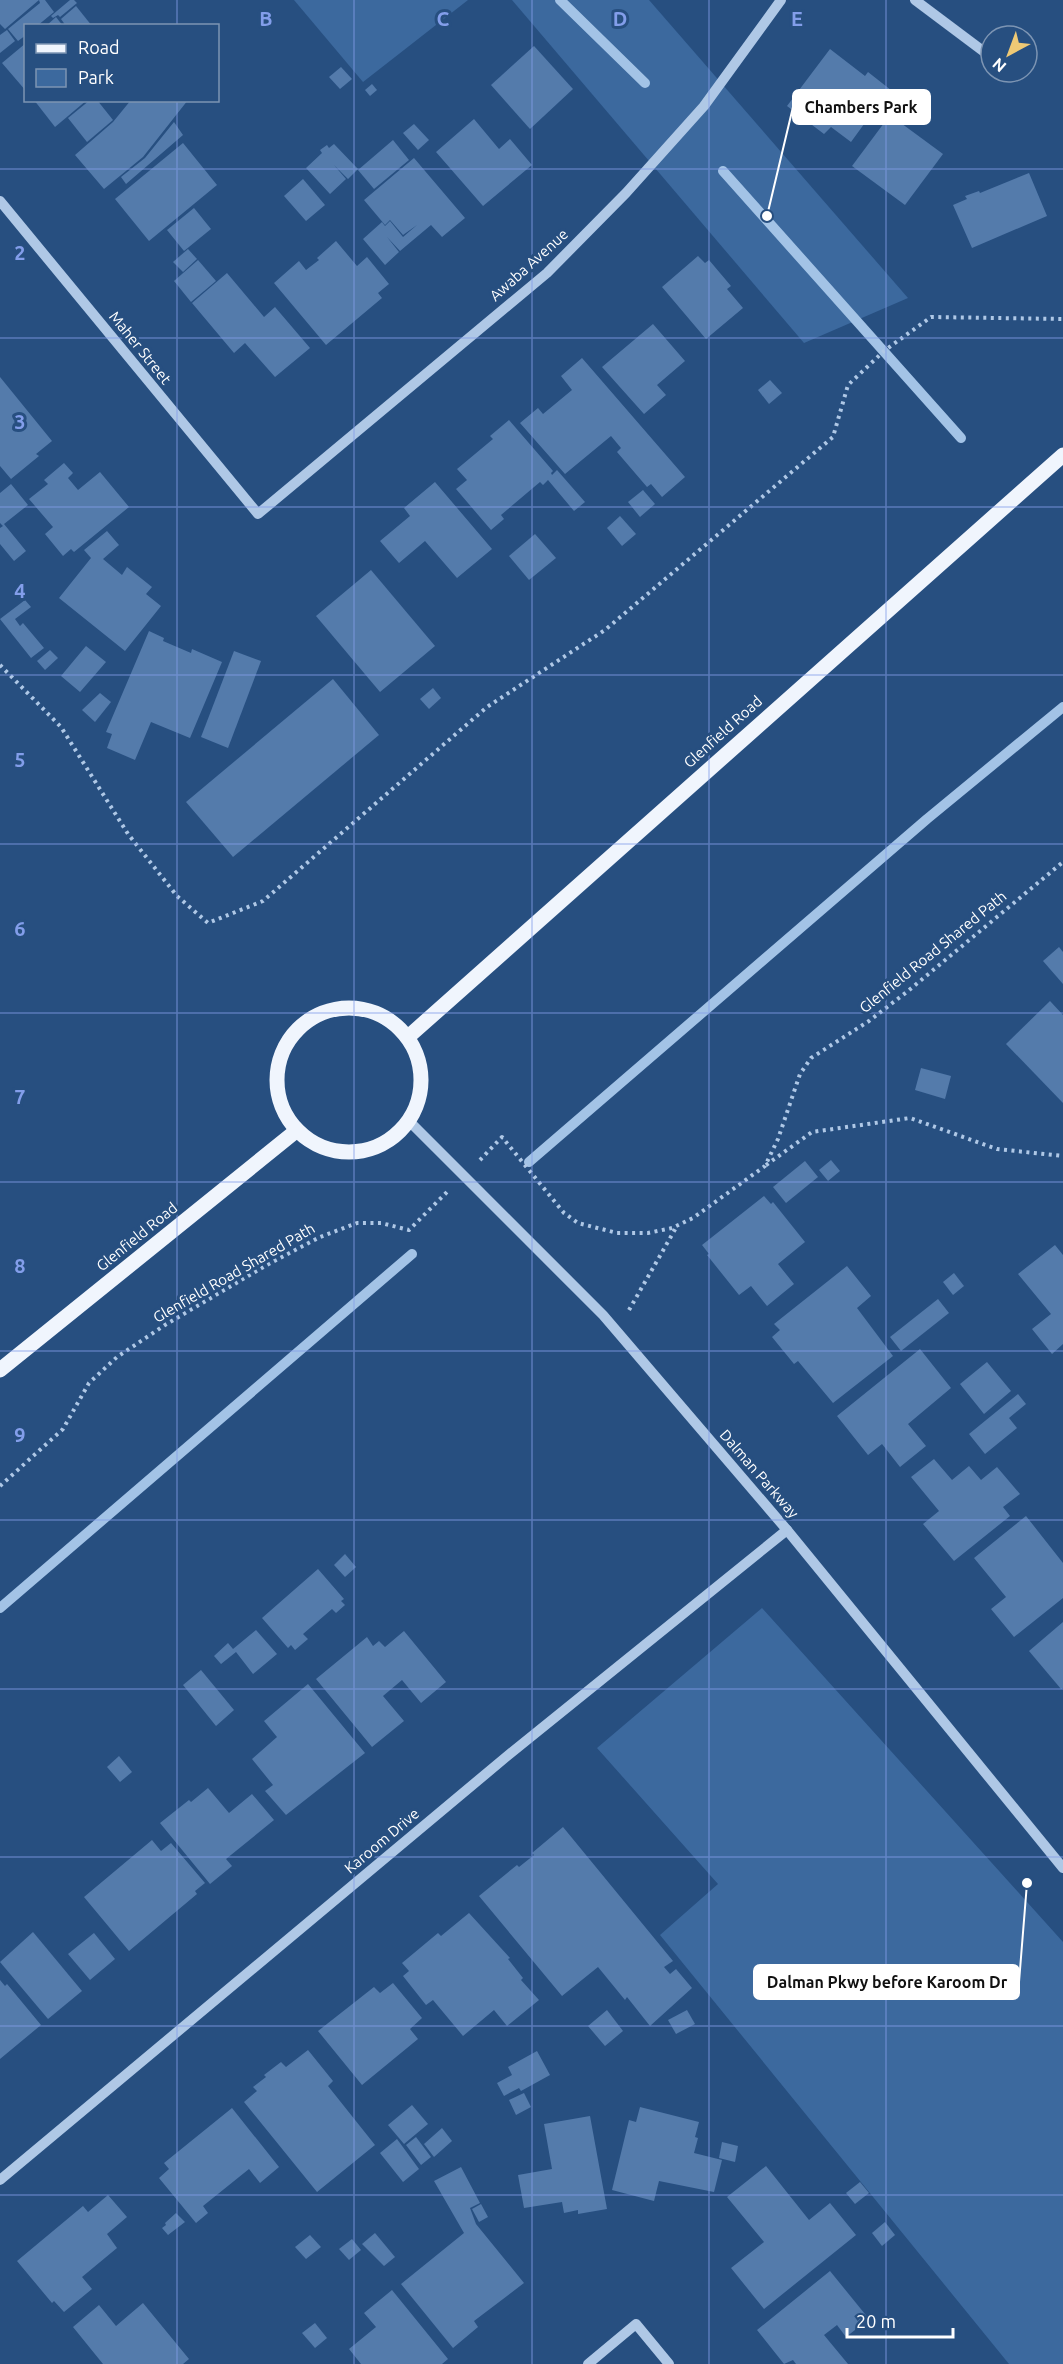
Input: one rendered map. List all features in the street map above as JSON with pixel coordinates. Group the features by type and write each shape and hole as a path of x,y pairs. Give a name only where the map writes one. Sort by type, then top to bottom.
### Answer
{"main road":[{"name":"Glenfield Road","path":"408,1038 1063,455"},
{"path":"344,1007 368,1010 390,1020 408,1038 418,1057 422,1079 419,1101 409,1121 387,1142 370,1150 352,1153 328,1150 296,1131 285,1115 277,1092 277,1068 285,1045 300,1026 320,1013 344,1007"},
{"name":"Glenfield Road","path":"0,1370 296,1131"}],"street":[{"name":"Awaba Avenue","path":"258,514 547,273 626,193 704,106 781,0"},
{"path":"915,0 979,48"},
{"name":"Maher Street","path":"0,201 258,514"},
{"name":"Dalman Parkway","path":"409,1121 603,1315 787,1530 1063,1868"},
{"name":"Karoom Drive","path":"0,2180 506,1757 787,1530"},
{"path":"588,2364 636,2324 669,2364"}],"path":[{"path":"0,665 61,727 128,834 177,896 208,922 263,902 487,707 614,623 833,437 848,385 884,351 931,317 1063,319"},
{"name":"Glenfield Road Shared Path","path":"0,1486 63,1429 89,1383 117,1357 165,1325 265,1266 320,1237 357,1223 381,1223 409,1230 502,1137 564,1212 578,1223 617,1233 648,1233 678,1225 693,1218 765,1166 778,1139 800,1074 811,1058 869,1021 908,992 1063,862"},
{"path":"765,1166 812,1132 910,1118 997,1149 1063,1156"},
{"path":"616,1331 678,1225"}],"green space":[{"path":"294,0 468,0 363,82"},
{"path":"512,0 649,0 908,298 804,343"},
{"path":"762,1608 1063,1942 1063,2364 1009,2364 660,1935 718,1884 597,1748"}],"building":[{"path":"0,0 39,0 5,29 0,24"},
{"path":"39,0 45,0 54,12 39,24 24,24 24,36 18,41 8,29 40,3"},
{"path":"70,0 77,3 60,17 51,16"},
{"path":"76,6 90,24 65,24 61,19"},
{"path":"56,17 61,24 48,24"},
{"path":"7,30 15,41 0,53 0,35"},
{"path":"24,45 24,89 2,63"},
{"path":"534,46 573,89 530,129 491,85"},
{"path":"830,49 865,76 868,72 896,94 873,124 867,120 851,142 831,127 824,134 787,106"},
{"path":"341,67 352,79 340,89 329,77"},
{"path":"372,84 377,90 370,96 365,90"},
{"path":"36,102 85,102 55,127"},
{"path":"88,102 99,102 113,120 87,142 68,118"},
{"path":"129,102 186,102 143,157 104,189 75,155 113,122"},
{"path":"890,115 943,154 905,205 852,166"},
{"path":"474,119 499,149 510,139 532,165 483,206 436,152"},
{"path":"174,122 183,135 126,184 121,177 145,158"},
{"path":"414,124 429,140 418,150 403,133"},
{"path":"393,140 409,160 374,189 358,170"},
{"path":"183,143 217,185 149,241 115,199"},
{"path":"334,144 358,169 348,179 334,165 346,179 330,194 306,168 322,153 320,150 327,145 329,148"},
{"path":"414,158 465,218 442,237 431,225 400,251 387,237 399,252 385,265 363,239 382,222 385,226 390,221 403,237 417,225 403,235 390,220 385,225 364,200"},
{"path":"1029,173 1047,216 972,248 953,205 967,199 965,196 979,191 980,193"},
{"path":"303,179 325,205 306,221 284,196"},
{"path":"194,208 211,229 184,251 167,230"},
{"path":"336,241 357,266 367,257 389,284 378,293 382,298 326,345 274,283 299,261 306,270 319,260 317,258"},
{"path":"188,249 197,259 183,272 173,262"},
{"path":"698,256 705,263 709,260 731,286 727,289 743,308 706,339 662,287"},
{"path":"198,260 216,281 191,302 174,281"},
{"path":"227,273 264,317 275,307 310,348 275,377 245,343 234,353 192,303"},
{"path":"653,324 685,361 657,385 666,395 644,414 602,367"},
{"path":"582,358 685,477 662,497 651,484 647,487 617,452 621,448 611,436 565,474 520,423 538,408 543,414 572,390 561,376"},
{"path":"0,377 52,441 36,454 39,456 11,479 0,466"},
{"path":"770,380 782,393 769,404 758,390"},
{"path":"509,420 553,471 552,475 557,470 585,502 574,511 548,480 543,485 540,482 501,515 504,519 491,530 456,489 467,480 457,469 493,439 490,436"},
{"path":"64,463 73,473 68,478 78,490 100,472 129,507 74,552 71,549 63,556 45,534 53,527 29,499 48,484 44,480"},
{"path":"435,482 492,549 457,578 425,541 399,563 380,541 410,516 404,508"},
{"path":"11,484 28,505 4,524 26,551 14,561 0,544 0,528 3,526 0,523 0,493"},
{"path":"643,490 655,504 640,517 628,502"},
{"path":"620,516 636,534 622,546 607,528"},
{"path":"107,531 119,545 103,559 122,575 127,567 152,587 146,594 161,606 125,651 59,598 91,558 84,550"},
{"path":"535,534 556,558 529,580 509,556"},
{"path":"371,570 435,646 380,692 316,616"},
{"path":"25,600 31,607 15,619 20,626 23,623 44,648 31,658 0,619"},
{"path":"149,631 164,638 163,641 191,653 192,649 222,662 190,738 151,722 135,760 107,748 112,734 106,732"},
{"path":"86,646 106,662 80,692 61,676"},
{"path":"50,650 58,658 45,670 37,661"},
{"path":"234,651 261,661 228,748 201,737"},
{"path":"333,679 379,735 233,857 186,802"},
{"path":"433,688 441,698 429,709 420,699"},
{"path":"100,693 111,702 95,722 82,710"},
{"path":"1059,947 1063,952 1063,984 1043,961"},
{"path":"1050,1001 1063,1015 1063,1103 1006,1044"},
{"path":"921,1068 951,1076 945,1099 915,1090"},
{"path":"831,1160 840,1171 828,1181 819,1170"},
{"path":"805,1161 818,1177 786,1203 773,1187"},
{"path":"764,1196 771,1204 773,1202 805,1242 778,1264 794,1284 767,1306 751,1286 739,1295 707,1255 709,1254 702,1245"},
{"path":"1055,1245 1063,1255 1063,1344 1052,1354 1032,1329 1051,1314 1018,1274"},
{"path":"847,1266 871,1296 857,1308 893,1356 833,1403 798,1361 794,1364 772,1337 780,1330 774,1324"},
{"path":"954,1273 964,1286 953,1295 943,1282"},
{"path":"938,1299 949,1313 901,1351 890,1337"},
{"path":"920,1349 951,1388 908,1424 926,1446 900,1467 882,1444 868,1455 837,1416"},
{"path":"987,1362 1011,1391 984,1414 960,1384"},
{"path":"1018,1394 1026,1404 1009,1418 1017,1428 985,1454 969,1434"},
{"path":"934,1459 952,1480 969,1466 981,1480 997,1467 1020,1494 1003,1507 1010,1516 954,1561 923,1524 939,1511 911,1477"},
{"path":"1026,1516 1063,1563 1063,1598 1014,1637 991,1609 1006,1597 974,1558"},
{"path":"345,1554 356,1567 345,1577 334,1565"},
{"path":"318,1569 344,1599 341,1601 345,1605 336,1613 332,1609 303,1634 308,1639 295,1650 291,1645 288,1648 262,1618"},
{"path":"1063,1622 1063,1688 1061,1689 1029,1651"},
{"path":"256,1630 277,1654 253,1674 236,1652 221,1664 214,1656 228,1643 233,1649"},
{"path":"404,1631 446,1682 421,1703 402,1680 383,1696 404,1721 372,1747 316,1679 367,1637 373,1646 379,1641 385,1647"},
{"path":"201,1670 234,1710 216,1726 183,1685"},
{"path":"308,1684 365,1753 286,1815 265,1791 273,1785 252,1759 277,1737 264,1721"},
{"path":"119,1756 132,1772 120,1782 107,1767"},
{"path":"208,1788 229,1813 252,1794 274,1820 226,1859 232,1866 210,1884 160,1823"},
{"path":"563,1827 673,1961 664,1967 670,1974 676,1969 692,1988 650,2026 627,1997 625,2000 598,1967 562,1996 479,1896 517,1865 519,1867 534,1855 532,1853"},
{"path":"152,1840 161,1851 171,1843 205,1883 195,1891 197,1894 129,1951 84,1897"},
{"path":"469,1913 510,1958 508,1959 523,1978 521,1980 539,2000 507,2026 494,2010 463,2036 433,2000 426,2005 403,1976 409,1971 402,1963 438,1933 441,1936"},
{"path":"33,1932 82,1991 48,2019 0,1962"},
{"path":"94,1933 115,1959 90,1980 68,1954"},
{"path":"0,1980 5,1986 7,1984 41,2025 0,2059"},
{"path":"393,1983 422,2018 410,2029 418,2039 362,2085 318,2031 374,1987 380,1993"},
{"path":"607,2010 623,2031 605,2046 588,2026"},
{"path":"687,2010 695,2024 676,2034 668,2020"},
{"path":"308,2050 333,2081 328,2086 375,2145 317,2192 244,2102 257,2091 253,2087 266,2077 264,2075 281,2062 286,2067"},
{"path":"537,2051 550,2075 521,2091 519,2088 504,2096 497,2083 512,2075 508,2067"},
{"path":"524,2093 531,2107 516,2115 509,2100"},
{"path":"412,2105 428,2124 404,2144 388,2125"},
{"path":"640,2107 699,2122 694,2153 722,2160 714,2192 659,2181 654,2201 612,2190 629,2120 636,2122"},
{"path":"232,2108 279,2167 260,2183 249,2169 203,2206 208,2213 196,2223 159,2178 169,2169 164,2163"},
{"path":"590,2116 607,2209 578,2214 578,2210 564,2213 562,2202 524,2208 518,2175 552,2169 544,2124"},
{"path":"442,2128 452,2141 434,2157 424,2144"},
{"path":"416,2137 431,2157 421,2165 406,2145"},
{"path":"397,2139 419,2169 403,2182 380,2153"},
{"path":"722,2142 738,2146 735,2162 719,2158"},
{"path":"766,2166 809,2220 830,2203 856,2235 764,2309 731,2268 764,2242 727,2197"},
{"path":"461,2167 480,2203 470,2208 476,2224 524,2283 474,2321 478,2327 453,2348 401,2284 464,2233 434,2181"},
{"path":"860,2182 869,2193 855,2204 846,2193"},
{"path":"108,2195 127,2217 107,2234 117,2248 82,2277 92,2289 64,2312 54,2301 52,2303 17,2261 83,2206 88,2212"},
{"path":"481,2204 488,2217 479,2222 472,2209"},
{"path":"176,2213 185,2222 168,2235 162,2228"},
{"path":"885,2222 895,2235 882,2246 872,2233"},
{"path":"375,2233 395,2257 384,2266 362,2244"},
{"path":"310,2235 321,2247 306,2259 295,2247"},
{"path":"352,2239 361,2250 349,2260 339,2249"},
{"path":"830,2271 869,2319 846,2337 837,2325 824,2335 848,2364 796,2364 793,2360 784,2364 757,2330"},
{"path":"392,2290 448,2359 442,2364 361,2364 349,2349 376,2327 364,2313"},
{"path":"143,2303 189,2359 183,2364 103,2364 73,2327 99,2305 116,2326"},
{"path":"315,2323 327,2338 315,2348 302,2333"}],"waterway":[{"path":"560,0 645,83"},
{"path":"723,171 961,438"},
{"path":"529,1162 927,819 1063,707"},
{"path":"0,1608 412,1254"}],"place":[{"name":"Chambers Park","path":"767,216"},
{"name":"Dalman Pkwy before Karoom Dr","path":"1027,1883"}]}
